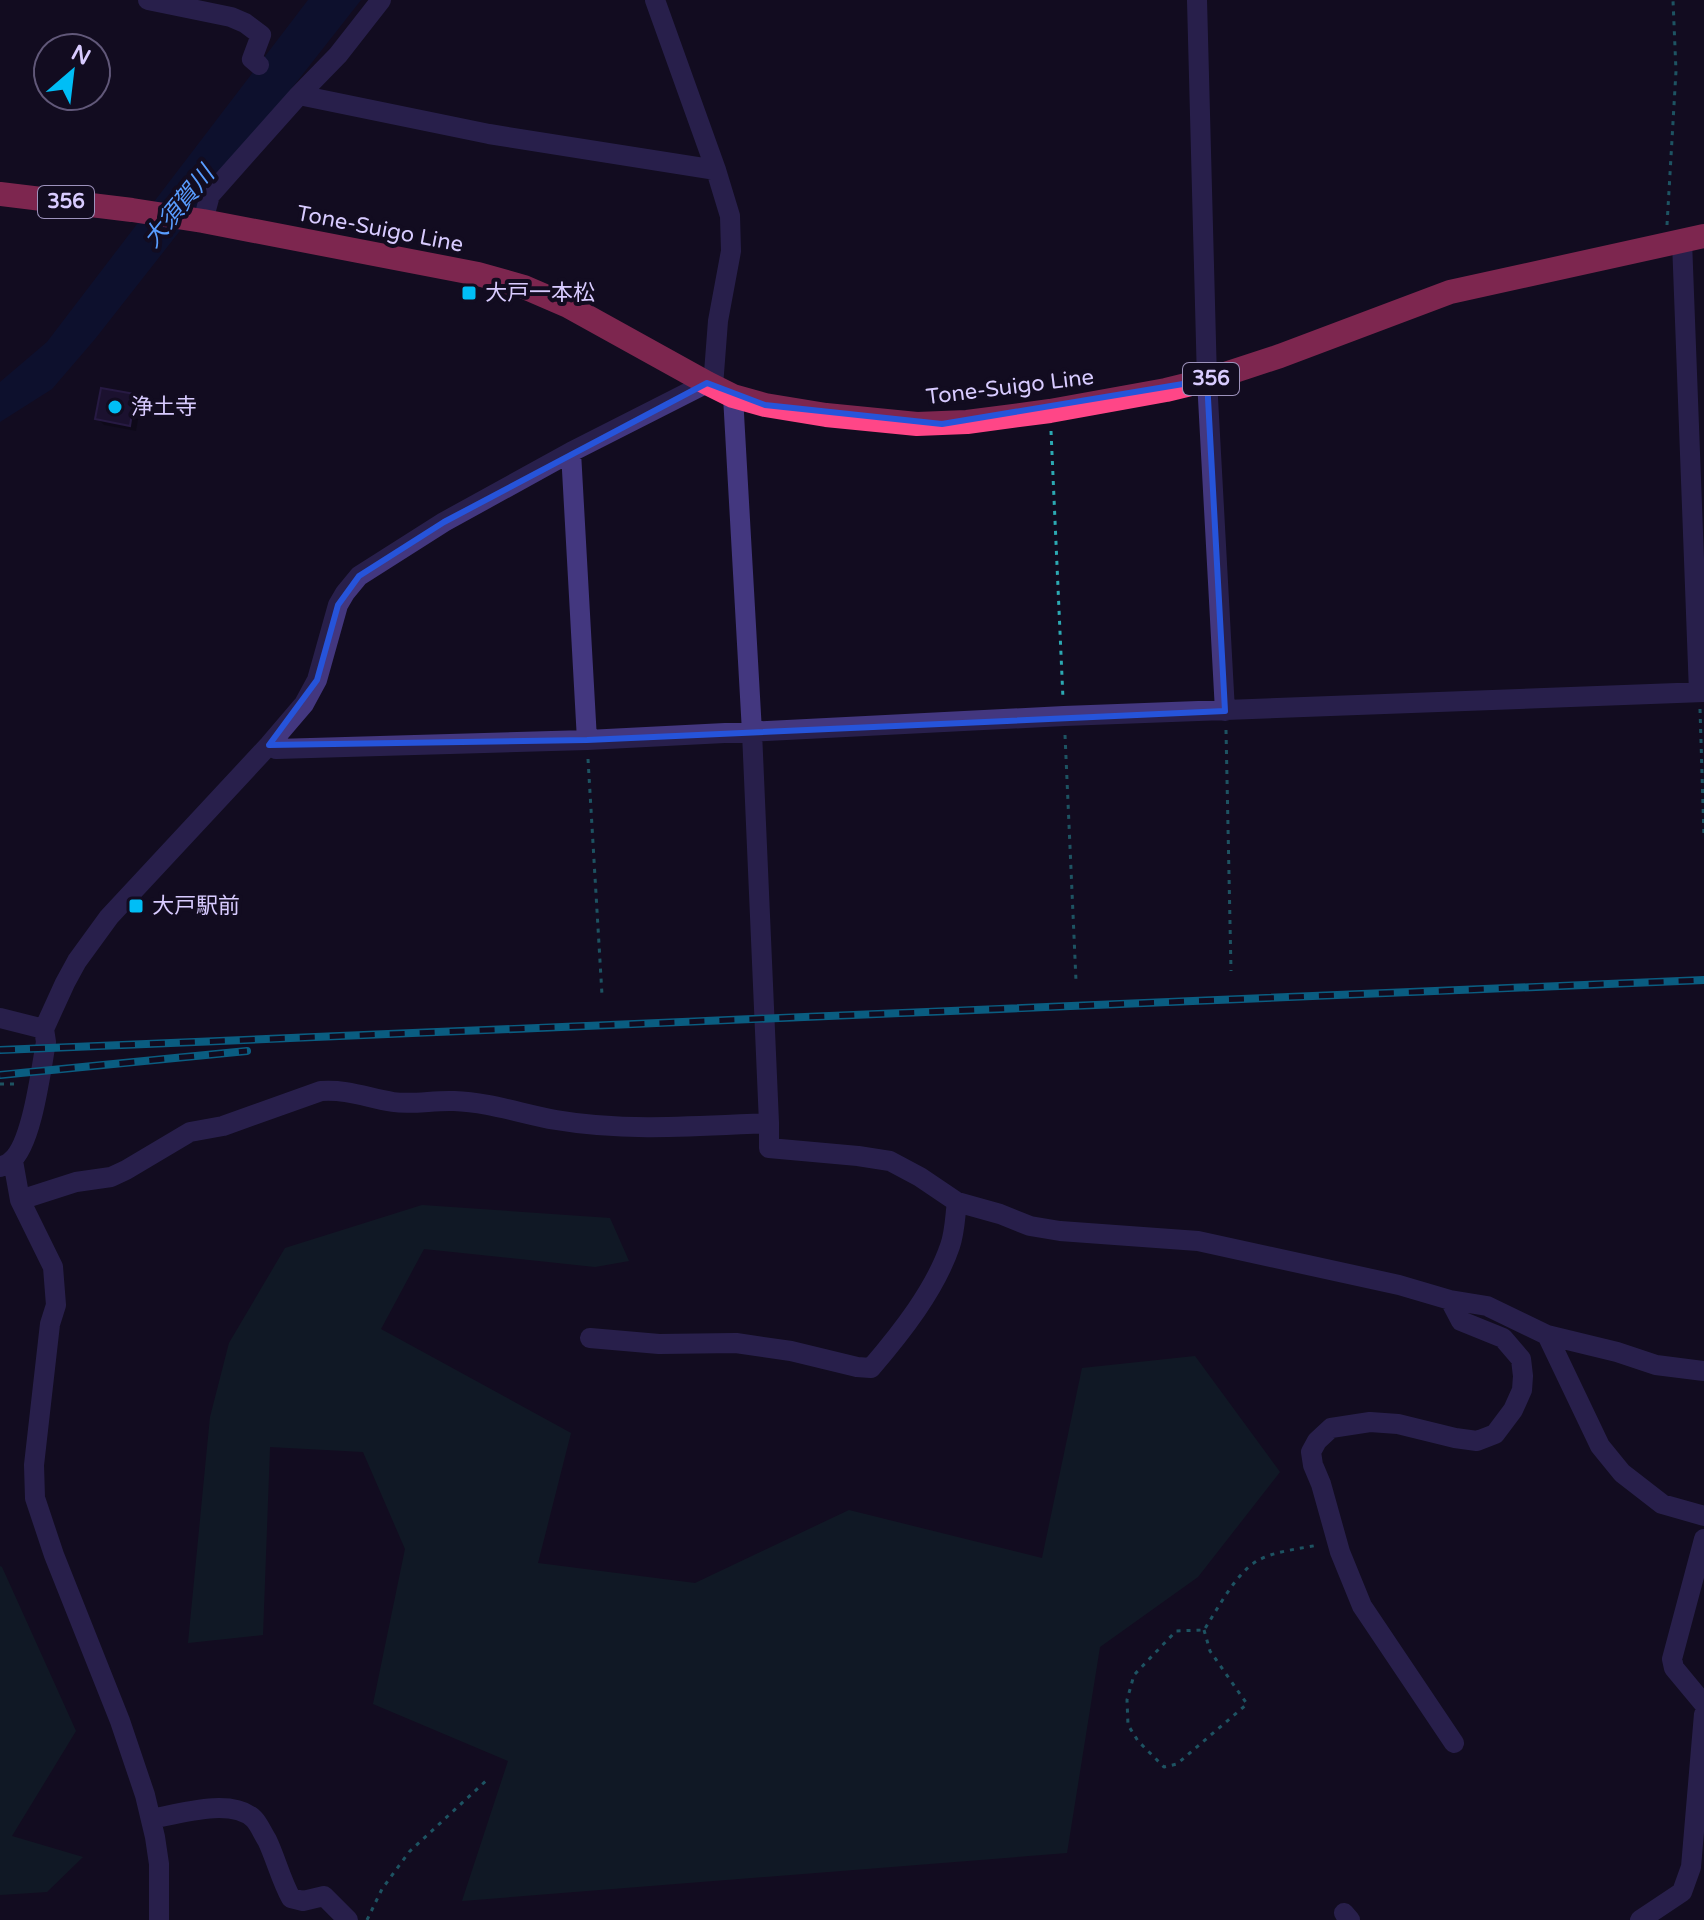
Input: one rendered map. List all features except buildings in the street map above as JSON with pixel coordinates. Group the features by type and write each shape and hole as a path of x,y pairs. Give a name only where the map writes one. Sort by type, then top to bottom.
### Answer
{"highway":[{"name":"Tone-Suigo Line","path":"0,194 197,220 478,274 524,287 583,313 718,388 765,405 897,423 942,424 1050,411 1207,380 1450,292 1684,240"}],"street":[{"path":"148,0 231,17 245,23 261,35 252,59 259,65"},
{"path":"197,220 210,195 338,55 381,0"},
{"path":"655,0 730,216 731,251 718,321 718,388 752,732 769,1148 890,1161 957,1202 1030,1226 1198,1241 1487,1306 1547,1335 1656,1365 1704,1371"},
{"path":"1197,0 1207,380 1225,711"},
{"path":"299,95 489,134 716,170"},
{"path":"269,745 276,749 587,740 1064,716 1702,692 1684,240"},
{"path":"159,1920 159,1864 145,1795 35,1498 34,1465 50,1324 56,1305 53,1267 6,1164 23,1144 31,1121 46,1042 44,1029 77,961 109,917 304,704 317,680 338,605 359,576 444,522 571,452 718,388"},
{"path":"571,452 587,740"},
{"path":"0,1018 44,1029"},
{"path":"20,1200 76,1182 111,1177 190,1132 223,1126 321,1091 350,1092 395,1103 470,1102 557,1120 612,1126 689,1127 769,1123"},
{"path":"590,1338 659,1344 736,1343 871,1368 892,1344 943,1265 952,1242 957,1202"},
{"path":"1450,1300 1461,1321 1503,1338 1521,1359 1522,1390 1513,1410 1495,1434 1477,1441 1398,1424 1370,1422 1331,1428 1317,1441 1311,1452 1337,1541 1362,1606 1454,1743"},
{"path":"1547,1335 1600,1446 1622,1473 1662,1504 1704,1516"},
{"path":"1704,1539 1672,1659 1674,1668 1704,1704"},
{"path":"1640,1920 1682,1892 1691,1867 1704,1714"},
{"path":"151,1819 220,1807 243,1812 255,1820 268,1843 291,1898 303,1901 324,1896 348,1920"}],"path":[{"path":"1673,0 1684,240"},
{"path":"1702,692 1704,837"},
{"path":"1225,711 1231,971"},
{"path":"587,740 602,995"},
{"path":"1204,1630 1240,1577 1256,1561 1337,1541"},
{"path":"1204,1630 1210,1651 1247,1704 1177,1764 1164,1767 1138,1741 1128,1725 1127,1700 1134,1675 1176,1631 1204,1630"},
{"path":"367,1920 382,1889 409,1852 489,1778"}],"highlighted area":[{"path":"1207,380 1225,711 587,740 269,745 317,680 338,605 359,576 444,522 707,383 765,405 942,424"}],"green space":[{"path":"422,1205 610,1218 629,1261 595,1267 424,1249 381,1329 571,1433 538,1563 695,1583 849,1510 1042,1558 1082,1368 1195,1356 1280,1472 1198,1577 1100,1647 1067,1853 462,1901 508,1761 373,1704 405,1549 363,1452 270,1447 263,1635 188,1643 210,1417 229,1343 285,1248"},
{"path":"0,1566 76,1731 12,1836 83,1857 47,1892 0,1895"}],"water":[{"name":"大須賀川","path":"308,0 361,0 95,339 52,389 0,422 0,382 47,342"}],"railway":[{"path":"0,1050 1704,980"},
{"path":"0,1075 247,1051"}],"place":[{"name":"大戸一本松","path":"469,293"},
{"name":"浄土寺","path":"115,407"},
{"name":"大戸駅前","path":"136,906"}]}
